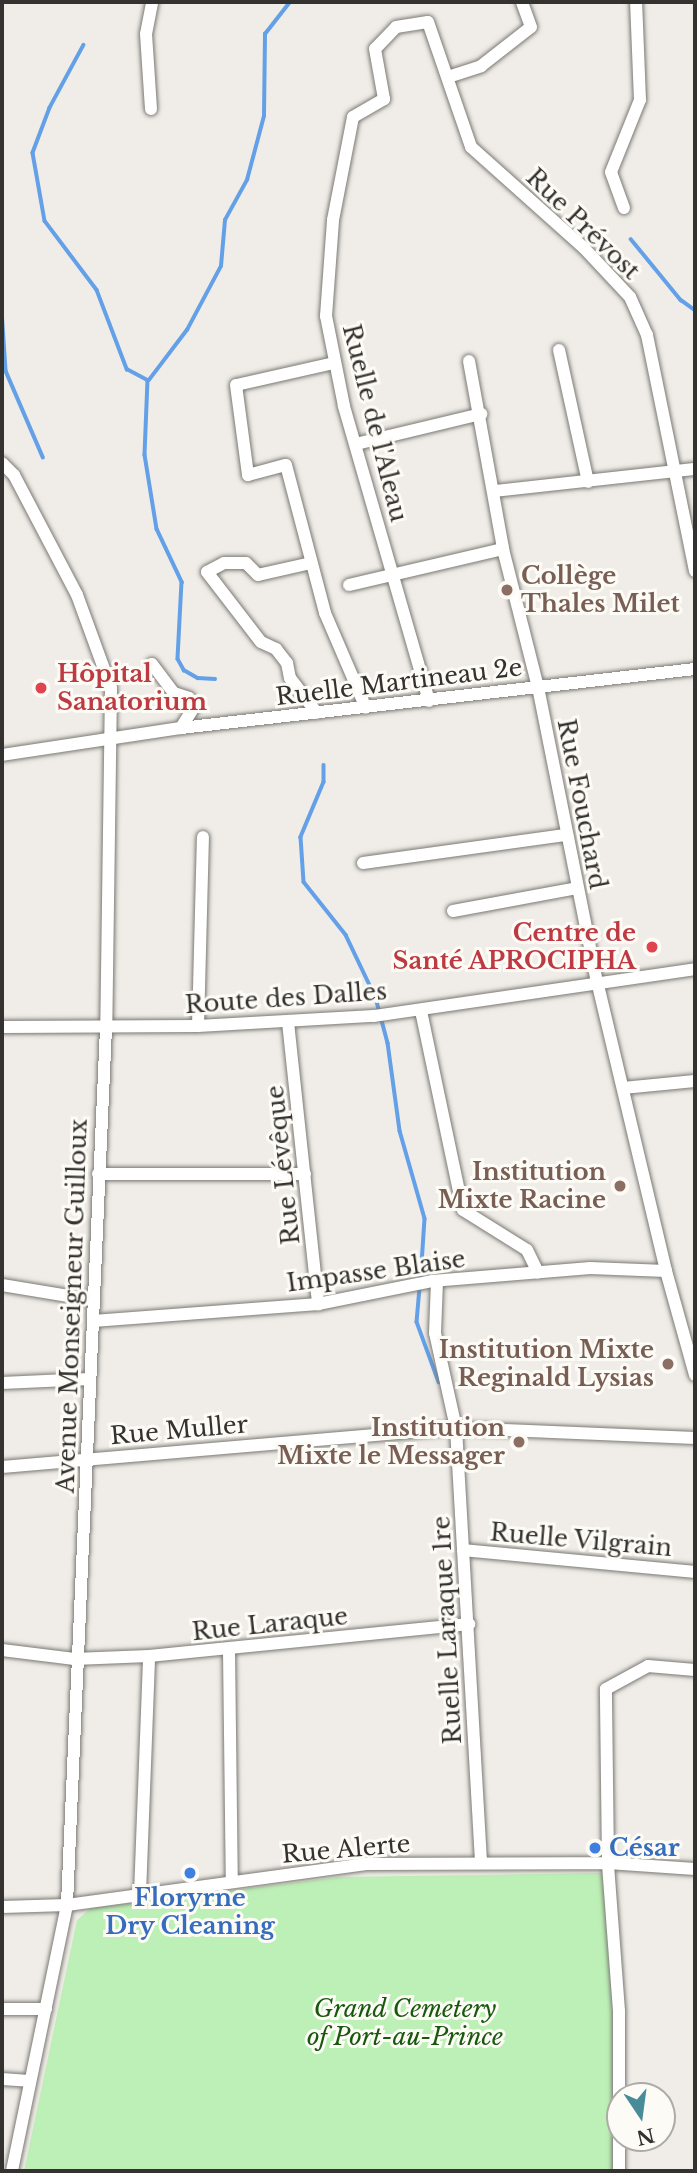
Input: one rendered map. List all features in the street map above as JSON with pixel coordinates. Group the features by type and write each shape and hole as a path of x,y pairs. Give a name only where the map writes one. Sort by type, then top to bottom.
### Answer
{"street":[{"path":"151,109 146,34 152,2"},
{"path":"448,76 481,66 530,27 522,2"},
{"path":"624,208 611,172 640,100 636,2"},
{"name":"Rue Prévost","path":"412,22 428,22 471,147 584,248 629,297 646,335 695,570"},
{"name":"Ruelle de l'Aleau","path":"412,22 396,27 375,49 384,99 354,117 332,220 326,316 334,363 429,701"},
{"path":"559,350 588,482"},
{"name":"Rue Fouchard","path":"469,361 495,491 503,549 538,687 565,835 597,981 666,1271 695,1374"},
{"path":"334,363 236,385 248,475 286,466 325,613 366,708"},
{"path":"356,444 481,414"},
{"name":"Avenue Monseigneur Guilloux","path":"2,463 14,475 77,595 111,688 106,1028 97,1174 88,1459 75,1659 67,1905 46,2009 9,2163"},
{"path":"495,491 695,469"},
{"path":"349,585 503,549"},
{"path":"311,563 258,575 247,563 224,563 207,572 261,642 276,649 287,663 290,678 317,713"},
{"path":"152,664 174,693 189,698 194,707 181,728"},
{"name":"Ruelle Martineau 2e","path":"2,755 181,728 695,668"},
{"path":"363,863 565,835"},
{"path":"198,1027 203,837"},
{"path":"453,911 577,888"},
{"name":"Route des Dalles","path":"2,1027 198,1027 374,1016 597,981 695,969"},
{"path":"414,1011 463,1210 527,1250 538,1273"},
{"name":"Rue Lévêque","path":"288,1022 318,1304"},
{"path":"623,1088 695,1081"},
{"path":"97,1174 305,1174"},
{"name":"Impasse Blaise","path":"93,1321 318,1304 437,1281 629,1267 666,1271"},
{"name":"Ruelle Laraque 1re","path":"437,1281 435,1333 456,1427 481,1862"},
{"path":"2,1285 93,1300"},
{"path":"2,1383 89,1379"},
{"name":"Rue Muller","path":"2,1467 456,1427 695,1438"},
{"name":"Ruelle Vilgrain","path":"463,1550 695,1572"},
{"name":"Rue Laraque","path":"2,1650 75,1659 149,1656 229,1651 469,1624"},
{"path":"229,1651 232,1881"},
{"path":"140,1894 149,1656"},
{"path":"619,2171 619,2011 608,1863 606,1689 648,1666 695,1670"},
{"name":"Rue Alerte","path":"2,1906 67,1905 366,1864 608,1863 695,1869"},
{"path":"2,2009 46,2009"},
{"path":"2,2079 29,2081"}],"green space":[{"name":"Grand Cemetery of Port-au-Prince","path":"603,1873 614,1990 615,2082 606,2082 606,2152 615,2152 615,2171 24,2171 77,1920 91,1908 339,1877"}],"waterway":[{"path":"149,380 187,330 221,266 225,220 247,180 264,116 265,34 290,2"},
{"path":"84,45 50,108 33,153 45,221 97,290 127,369 148,380 145,455 157,529 182,582 178,659 184,670 198,678 215,679"},
{"path":"631,239 681,300 695,310"},
{"path":"2,310 6,371 43,457"},
{"path":"324,765 324,782 301,837 304,882 346,935 376,998 388,1043 400,1131 425,1219 421,1280"},
{"path":"420,1288 417,1322 439,1382"}],"place":[{"name":"Collège Thales Milet","path":"507,590"},
{"name":"Hôpital Sanatorium","path":"41,688"},
{"name":"Centre de Santé APROCIPHA","path":"652,947"},
{"name":"Institution Mixte Racine","path":"620,1186"},
{"name":"Institution Mixte Reginald Lysias","path":"668,1364"},
{"name":"Institution Mixte le Messager","path":"519,1442"},
{"name":"César","path":"595,1848"},
{"name":"Floryrne Dry Cleaning","path":"190,1873"}]}
